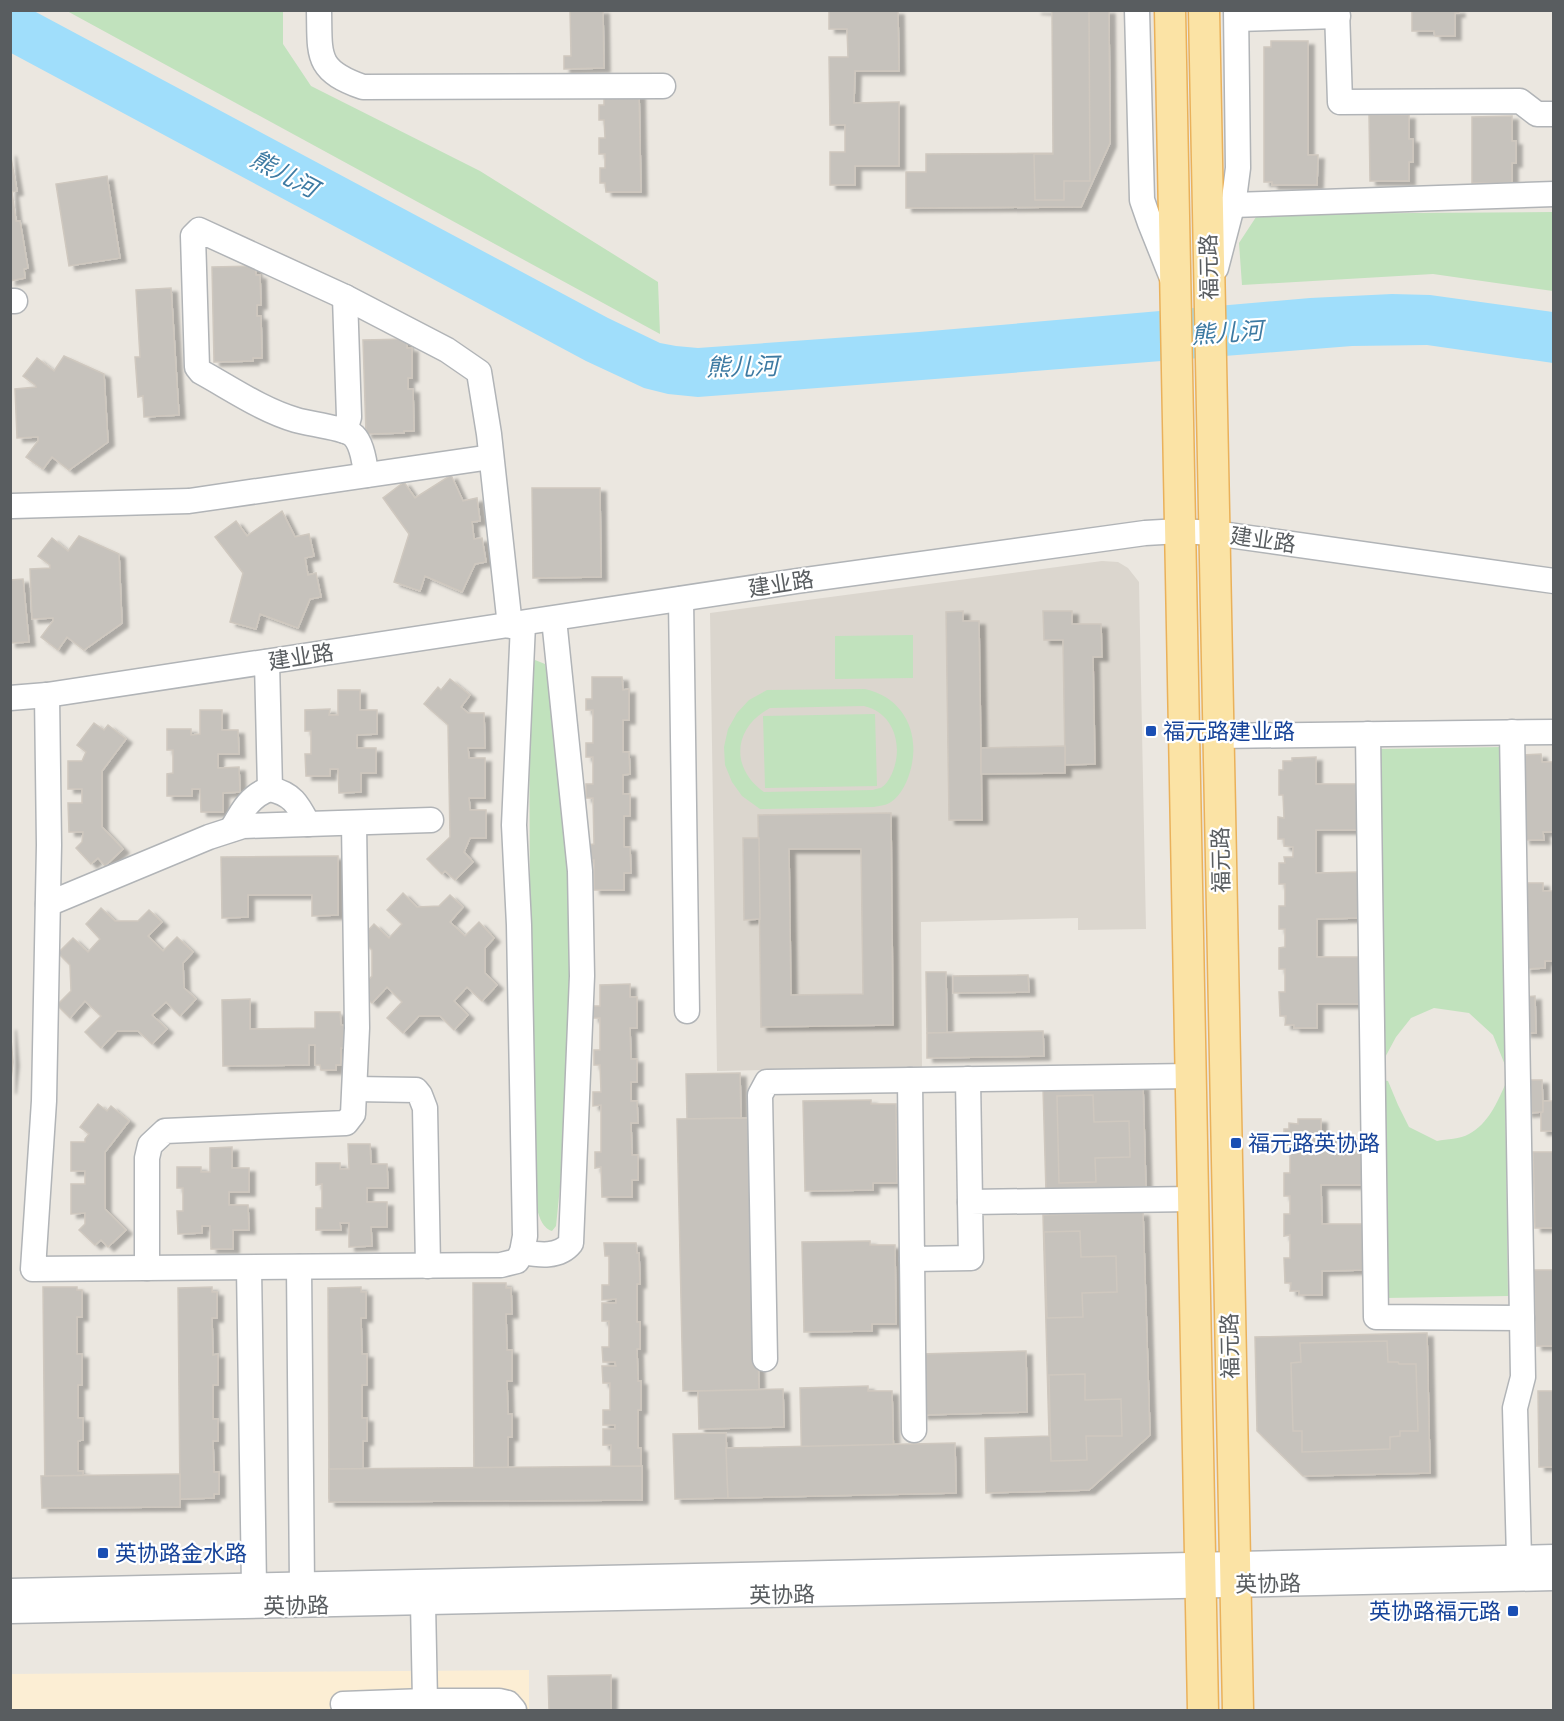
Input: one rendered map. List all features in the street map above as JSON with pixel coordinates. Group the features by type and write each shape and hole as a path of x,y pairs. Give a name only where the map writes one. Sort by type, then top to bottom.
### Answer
{"main road":[{"name":"福元路","path":"1170,10 1203,1710"},
{"name":"福元路","path":"1204,10 1238,1710"}],"street":[{"path":"319,10 320,51 326,65 335,75 363,87 663,86"},
{"path":"1137,10 1142,200 1176,295"},
{"path":"1210,297 1239,168 1237,15 1337,13 1340,102 1520,100 1537,114 1554,114"},
{"path":"1232,205 1554,195"},
{"path":"47,695 49,845 44,1101 33,1269 501,1265 517,1261 522,1252 525,1236 525,1212 519,925 514,825 517,625 479,372 447,350 345,297 199,230 193,236 197,367 201,372 270,411 296,420 345,431 355,436 365,460 366,475"},
{"path":"345,297 350,417 345,431"},
{"path":"11,510 189,501 491,457"},
{"name":"建业路","path":"10,698 47,695 797,581 1145,533 1180,531 1215,533 1554,581"},
{"path":"681,599 687,1011"},
{"path":"522,1252 538,1255 554,1254 566,1249 570,1243 571,1231 582,976 580,871 554,619"},
{"path":"267,662 270,789"},
{"path":"1512,732 1523,1377 1515,1408 1519,1558"},
{"path":"1218,736 1554,732"},
{"path":"1368,734 1376,1317 1522,1318"},
{"path":"232,829 244,808 254,798 270,789 286,794 297,803 308,824"},
{"path":"48,904 243,825 431,820"},
{"path":"147,1268 147,1158 150,1145 165,1131 346,1123 353,1114 356,1089 357,1028 354,823"},
{"path":"765,1359 760,1095 767,1082 1191,1076"},
{"path":"912,1259 971,1258 968,1079"},
{"path":"910,1080 914,1430"},
{"path":"356,1089 416,1090 420,1095 425,1108 428,1266"},
{"path":"970,1202 1193,1199"},
{"path":"299,1267 302,1585"},
{"path":"249,1268 254,1586"},
{"name":"英协路","path":"10,1611 423,1603 1235,1574 1554,1557"},
{"name":"英协路","path":"1235,1574 1554,1578"},
{"name":"英协路","path":"10,1591 302,1585 1201,1575"},
{"path":"423,1603 425,1701"},
{"path":"349,1706 425,1701 499,1701 508,1703 514,1710"}],"shaded area":[{"path":"1102,561 1118,562 1128,568 1139,582 1146,929 1078,930 1078,918 921,922 922,1067 717,1071 710,613"},
{"path":"529,1670 529,1710 11,1710 10,1674"}],"green space":[{"path":"166,10 171,12 171,10 283,11 283,44 311,86 480,171 658,282 660,334 67,11"},
{"path":"1553,212 1553,291 1433,274 1242,285 1239,243 1258,214"},
{"path":"913,635 913,678 835,679 835,636"},
{"path":"535,660 545,664 550,691 575,934 571,1079 556,1226 552,1231 545,1227 535,1202 529,680 531,667"},
{"path":"865,689 891,701 900,710 912,733 913,761 900,793 889,803 874,807 760,809 742,796 732,782 725,765 724,747 728,729 737,713 749,700 767,690","holes":["864,706 883,715 889,723 896,741 897,751 893,771 882,787 873,790 764,792 745,772 740,748 743,737 758,716 770,708"]},
{"path":"875,714 877,786 765,788 763,716"},
{"path":"1501,747 1505,1065 1493,1035 1469,1013 1434,1008 1411,1018 1396,1037 1382,1063 1378,749"},
{"path":"1382,1080 1388,1081 1409,1127 1437,1141 1462,1137 1476,1130 1491,1112 1505,1085 1508,1296 1385,1298"}],"water":[{"name":"熊儿河","path":"10,11 34,11 608,318 660,343 698,348 919,332 1310,298 1392,294 1430,295 1553,312 1553,363 1427,345 1352,346 698,397 668,394 644,388 586,361 11,53"}],"building":[{"path":"570,10 603,10 604,68 564,69 564,56 571,56"},
{"path":"829,10 898,11 899,71 855,71 854,103 899,102 899,166 855,166 855,185 830,185 830,152 845,152 845,125 830,125 829,57 848,57 847,29 829,29"},
{"path":"1035,10 1089,10 1090,181 1064,181 1064,200 1035,200 1034,154 1053,154 1052,11"},
{"path":"1074,10 1109,10 1110,143 1081,207 906,208 906,172 926,172 926,154 1075,153"},
{"path":"1412,10 1459,10 1459,13 1455,13 1455,36 1435,36 1434,31 1412,31"},
{"path":"1271,41 1308,41 1308,155 1318,155 1317,185 1272,185 1272,182 1264,182 1264,47 1271,47"},
{"path":"639,89 641,192 606,192 605,183 600,183 600,168 605,168 605,154 599,154 599,138 605,138 604,120 599,120 599,105 604,105 604,90"},
{"path":"1369,115 1409,115 1409,139 1413,139 1413,162 1409,162 1409,181 1370,181"},
{"path":"1512,116 1512,141 1516,141 1516,163 1512,163 1512,183 1472,183 1472,117"},
{"path":"10,152 17,191 12,192 16,221 20,221 28,268 24,269 25,278 10,281"},
{"path":"107,176 120,258 69,266 56,184"},
{"path":"255,266 256,275 260,275 261,305 257,305 257,316 261,316 262,358 253,358 253,361 214,362 212,267"},
{"path":"171,288 179,415 144,417 143,396 138,397 135,357 140,357 136,290"},
{"path":"407,339 407,348 412,348 412,378 408,378 408,389 413,389 414,431 366,434 363,340"},
{"path":"64,356 104,374 108,442 69,470 52,457 43,469 26,457 38,441 38,437 17,438 15,389 36,387 23,376 37,358 54,371"},
{"path":"451,475 463,501 477,498 480,521 472,522 474,539 482,538 486,562 475,564 462,592 425,576 420,591 394,582 409,534 383,498 404,482 415,498"},
{"path":"532,488 600,488 601,577 533,578"},
{"path":"282,511 295,537 309,534 314,556 305,558 308,575 316,573 321,597 310,599 298,628 260,614 256,629 230,622 243,573 215,537 236,521 247,536"},
{"path":"79,536 119,554 122,623 84,650 67,637 58,650 41,637 53,618 32,619 30,569 50,568 50,565 38,556 52,538 68,551"},
{"path":"23,579 29,642 10,643 10,580"},
{"path":"963,611 963,621 979,621 982,820 949,820 946,612"},
{"path":"1043,611 1072,611 1072,624 1101,624 1102,657 1093,657 1095,764 1065,765 1063,640 1044,640"},
{"path":"592,677 622,677 623,690 629,689 629,720 623,720 623,752 629,752 630,774 623,775 623,794 630,794 630,816 624,816 624,847 630,847 631,873 624,873 624,890 594,890 594,860 587,860 587,845 594,844 593,798 586,798 586,784 593,784 593,757 586,757 586,743 593,743 593,710 586,710 586,699 592,699"},
{"path":"450,679 470,695 461,707 468,713 484,713 485,748 468,748 469,758 485,758 485,798 469,798 470,810 486,810 486,838 470,838 464,852 473,862 455,880 445,871 442,874 427,859 450,837 448,725 424,704 438,687 441,690"},
{"path":"338,690 360,690 360,710 377,710 377,734 357,735 357,748 376,748 376,773 361,773 361,792 339,793 338,769 330,769 330,776 306,776 305,754 311,754 311,731 305,731 305,710 330,709 329,715 338,715"},
{"path":"200,710 222,710 222,730 238,730 239,754 218,754 218,768 239,767 240,792 223,793 223,812 201,812 200,789 192,789 192,796 167,796 167,774 173,773 173,750 167,750 167,729 191,729 191,735 200,734"},
{"path":"94,723 104,730 108,725 126,739 102,771 102,827 123,849 105,866 98,858 91,864 76,848 82,842 83,832 69,832 68,803 82,803 82,789 68,789 68,761 82,761 86,752 77,745"},
{"path":"1065,746 1065,773 981,774 981,748"},
{"path":"1541,754 1542,762 1554,762 1554,832 1543,832 1544,840 1524,840 1522,755"},
{"path":"1316,757 1316,784 1358,784 1358,830 1316,830 1316,873 1359,872 1359,918 1317,919 1317,957 1359,957 1360,1004 1317,1004 1317,1028 1294,1028 1294,1025 1285,1025 1286,1016 1280,1016 1279,992 1285,992 1285,969 1279,969 1279,948 1285,947 1285,929 1279,929 1279,906 1285,906 1285,884 1279,884 1279,863 1285,863 1284,857 1293,857 1293,847 1284,846 1284,839 1278,839 1278,817 1284,818 1283,795 1279,795 1279,770 1283,770 1283,761 1292,761 1292,758"},
{"path":"891,813 893,1025 761,1027 758,815","holes":["789,849 861,849 863,994 791,995"]},
{"path":"743,838 759,838 760,919 744,920"},
{"path":"338,856 338,915 312,916 312,895 248,895 248,917 222,918 221,857"},
{"path":"1523,883 1543,883 1543,891 1554,891 1554,961 1545,961 1545,968 1525,969"},
{"path":"403,893 417,907 439,906 450,895 463,907 450,922 465,936 479,922 494,938 485,948 485,973 497,985 482,1001 467,987 454,1001 468,1015 454,1030 440,1016 419,1016 403,1033 387,1018 402,1002 387,987 372,1003 359,991 372,976 372,950 360,939 374,924 389,938 402,924 387,910"},
{"path":"101,908 115,921 138,921 149,910 162,922 148,936 163,951 177,937 193,952 183,963 184,988 196,999 180,1016 166,1002 152,1015 167,1029 152,1044 138,1031 117,1031 101,1048 85,1032 101,1016 85,1001 70,1018 57,1005 71,991 70,965 58,953 73,938 88,952 100,939 86,924"},
{"path":"926,972 946,972 947,1033 927,1033"},
{"path":"1028,975 1029,992 953,993 953,976"},
{"path":"630,984 630,997 637,997 637,1028 630,1028 631,1059 637,1059 637,1082 631,1082 631,1101 637,1101 638,1123 631,1123 632,1155 638,1155 638,1180 632,1180 632,1197 602,1197 601,1167 595,1168 595,1152 601,1152 601,1105 593,1106 593,1092 601,1092 600,1065 594,1065 594,1050 600,1050 600,1018 593,1018 593,1006 600,1006 600,985"},
{"path":"1535,996 1536,1033 1525,1033 1524,997"},
{"path":"250,999 250,1029 315,1028 315,1012 340,1012 341,1025 345,1026 345,1048 341,1048 341,1065 336,1065 336,1070 321,1070 320,1065 315,1065 315,1045 309,1045 309,1065 223,1066 222,1000"},
{"path":"10,1026 13,1062 10,1090"},
{"path":"1043,1031 1044,1056 927,1058 927,1033"},
{"path":"740,1073 741,1118 687,1119 686,1074"},
{"path":"1525,1080 1542,1080 1543,1112 1526,1113"},
{"path":"1143,1085 1146,1190 1046,1192 1043,1088"},
{"path":"1093,1095 1094,1122 1129,1121 1130,1157 1095,1158 1096,1182 1059,1183 1057,1096"},
{"path":"871,1100 871,1104 896,1104 897,1183 873,1183 873,1190 805,1191 803,1101"},
{"path":"1543,1101 1554,1101 1554,1131 1541,1131"},
{"path":"98,1104 107,1111 111,1106 129,1121 105,1152 105,1209 126,1230 108,1247 101,1240 95,1245 79,1230 85,1224 85,1213 71,1214 71,1184 85,1184 85,1171 71,1171 71,1142 85,1142 89,1134 80,1127"},
{"path":"753,1118 759,1390 683,1391 677,1119"},
{"path":"1298,1119 1321,1119 1321,1139 1364,1139 1364,1185 1321,1185 1322,1224 1364,1224 1365,1270 1322,1271 1322,1295 1299,1295 1299,1291 1290,1291 1291,1283 1285,1283 1284,1258 1290,1258 1290,1235 1284,1236 1284,1214 1290,1214 1290,1196 1284,1196 1284,1173 1290,1173 1290,1150 1284,1151 1284,1129 1289,1129 1289,1123 1298,1124"},
{"path":"348,1144 370,1144 371,1164 387,1164 388,1188 367,1188 367,1202 387,1202 387,1227 371,1227 372,1246 349,1247 349,1223 340,1223 341,1230 316,1230 316,1208 322,1208 322,1184 316,1185 316,1163 340,1163 340,1169 349,1169"},
{"path":"232,1147 232,1168 249,1168 249,1192 229,1192 229,1205 248,1205 249,1230 233,1230 233,1249 211,1249 210,1226 202,1226 202,1233 178,1234 177,1211 183,1211 183,1188 177,1188 177,1167 201,1167 201,1172 210,1172 210,1148"},
{"path":"1533,1152 1554,1152 1554,1228 1535,1228"},
{"path":"1143,1212 1150,1435 1089,1490 986,1493 985,1438 1049,1436 1043,1215"},
{"path":"1080,1231 1081,1257 1116,1256 1117,1292 1082,1293 1083,1317 1047,1318 1044,1232"},
{"path":"870,1241 870,1245 895,1245 896,1324 872,1324 872,1331 804,1332 802,1242"},
{"path":"604,1243 636,1243 637,1253 639,1253 640,1284 637,1284 637,1322 640,1322 640,1349 637,1349 638,1381 641,1381 638,1448 641,1448 641,1471 638,1471 638,1490 604,1491 603,1472 611,1472 611,1445 603,1445 603,1429 615,1429 615,1425 603,1425 603,1410 610,1410 610,1383 603,1383 602,1366 616,1366 615,1362 603,1362 602,1347 609,1347 609,1321 602,1321 602,1303 616,1303 616,1299 602,1300 602,1285 609,1285 609,1256 605,1256"},
{"path":"1534,1270 1554,1270 1554,1346 1536,1346"},
{"path":"473,1283 506,1283 506,1288 511,1288 512,1314 506,1314 507,1350 512,1350 512,1381 507,1381 508,1414 512,1414 512,1437 508,1437 508,1468 513,1468 513,1490 508,1490 508,1494 474,1494"},
{"path":"43,1287 77,1287 77,1290 82,1290 82,1317 77,1317 77,1354 82,1354 82,1385 78,1385 78,1418 83,1418 83,1440 78,1441 78,1471 83,1471 83,1494 78,1494 79,1503 45,1503"},
{"path":"212,1287 212,1292 217,1292 217,1318 212,1318 213,1355 218,1354 218,1385 213,1385 213,1419 218,1419 218,1441 213,1441 214,1472 219,1472 219,1494 214,1494 214,1498 180,1499 178,1288"},
{"path":"361,1287 361,1292 366,1292 366,1318 361,1318 362,1354 367,1354 367,1385 362,1385 362,1418 367,1418 367,1441 363,1441 363,1472 368,1472 368,1494 363,1494 363,1498 329,1498 328,1288"},
{"path":"1427,1333 1430,1473 1303,1476 1257,1431 1255,1337"},
{"path":"1387,1341 1388,1362 1416,1364 1418,1431 1400,1431 1400,1436 1390,1437 1390,1449 1302,1452 1302,1431 1293,1431 1291,1363 1301,1362 1300,1343"},
{"path":"1026,1351 1027,1412 922,1415 920,1354"},
{"path":"1085,1374 1085,1400 1121,1399 1122,1436 1086,1436 1087,1460 1051,1461 1049,1375"},
{"path":"868,1386 868,1391 892,1391 894,1469 870,1470 870,1476 802,1478 800,1388"},
{"path":"783,1389 784,1427 699,1429 698,1391"},
{"path":"1538,1391 1554,1391 1554,1467 1539,1467"},
{"path":"726,1433 728,1498 675,1499 673,1434"},
{"path":"955,1443 956,1493 728,1498 726,1448"},
{"path":"642,1466 642,1500 329,1502 329,1469"},
{"path":"180,1474 180,1507 42,1508 41,1476"},
{"path":"611,1675 611,1710 549,1710 548,1676"}],"place":[{"name":"福元路建业路","path":"1151,731"},
{"name":"福元路英协路","path":"1236,1143"},
{"name":"英协路金水路","path":"103,1553"},
{"name":"英协路福元路","path":"1513,1611"}]}
